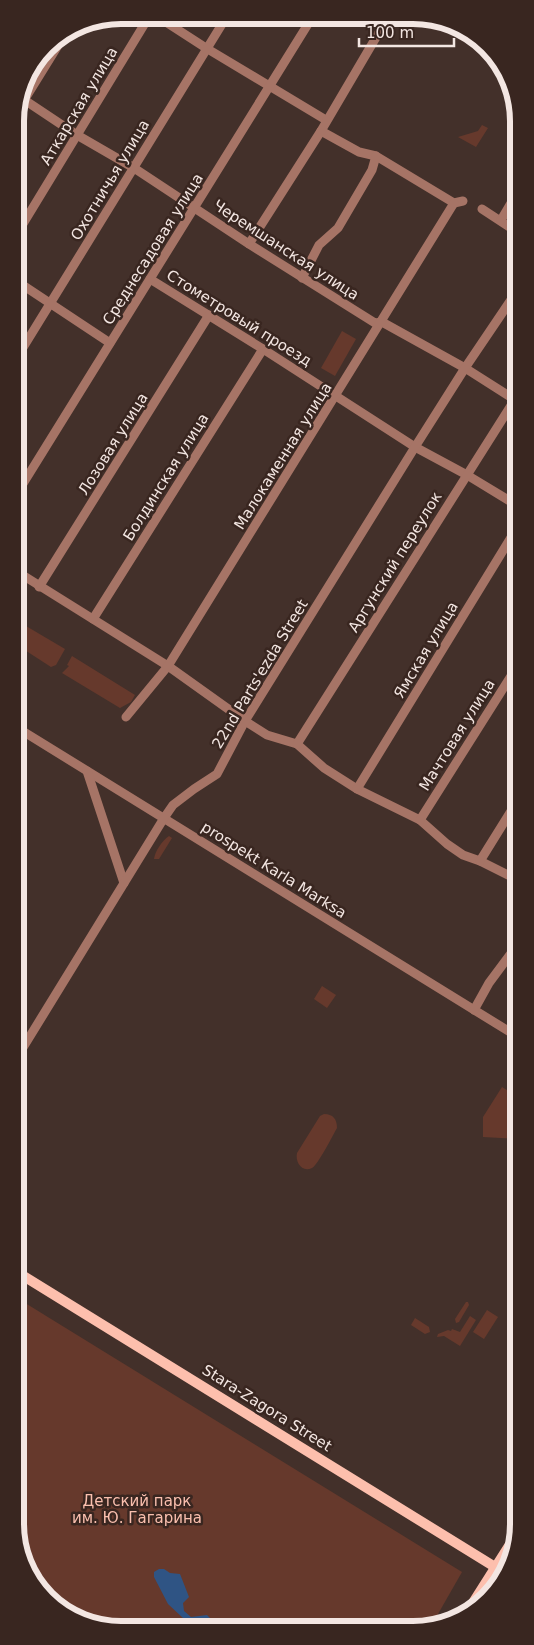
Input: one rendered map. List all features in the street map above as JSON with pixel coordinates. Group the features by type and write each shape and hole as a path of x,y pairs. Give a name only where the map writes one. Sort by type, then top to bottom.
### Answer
{"main road":[{"name":"Stara-Zagora Street","path":"24,1276 499,1569"},
{"path":"480,1594 499,1569"}],"street":[{"name":"Аткарская улица","path":"24,222 145,24"},
{"path":"169,24 326,120"},
{"name":"Охотничья улица","path":"24,346 222,24"},
{"name":"Среднесадовая улица","path":"24,482 308,24"},
{"path":"249,244 321,131 384,24"},
{"path":"30,87 55,49"},
{"name":"Черемшанская улица","path":"26,102 77,135 134,168 375,324 382,322 510,395"},
{"path":"302,278 319,245 338,228 372,170 376,156 359,152 321,131"},
{"name":"Малокаменная улица","path":"126,717 168,666 458,202 376,156"},
{"path":"501,220 510,205"},
{"path":"482,209 510,227"},
{"name":"Стометровый проезд","path":"150,279 415,448 467,475 510,501"},
{"path":"24,285 110,343"},
{"name":"22nd Parts'ezda Street","path":"24,1046 164,818 175,803 194,788 217,774 245,721 465,368 510,301"},
{"name":"Лозовая улица","path":"39,587 209,316"},
{"name":"Болдинская улица","path":"93,619 262,349"},
{"name":"Аргунский переулок","path":"298,744 510,408"},
{"name":"Ямская улица","path":"357,789 510,539"},
{"path":"24,577 168,666 266,735 298,744 324,768 357,789 420,820 462,855 480,860 510,876"},
{"name":"Мачтовая улица","path":"420,820 510,678"},
{"name":"prospekt Karla Marksa","path":"24,732 510,1032"},
{"path":"87,771 124,883"},
{"path":"480,860 510,813"},
{"path":"474,1010 489,983 510,955"}],"green space":[{"path":"482,125 488,128 476,147 458,137 478,131"},
{"path":"342,331 356,339 335,376 321,368"},
{"path":"26,626 65,649 56,665 51,667 24,650 24,629"},
{"path":"72,656 135,695 131,702 120,708 62,673 69,666 67,665"},
{"path":"169,836 172,838 159,859 154,859 159,846"},
{"path":"322,986 336,995 327,1008 314,999"},
{"path":"502,1087 510,1092 510,1139 483,1137 483,1117"},
{"path":"324,1114 334,1118 337,1128 315,1166 308,1169 302,1168 298,1163 297,1153 320,1116"},
{"name":"Детский парк им. Ю. Гагарина","path":"24,1302 462,1572 436,1618 419,1621 115,1621 90,1616 72,1608 52,1593 37,1573 27,1549 25,1537"},
{"path":"466,1302 469,1305 459,1322 456,1323 455,1319"},
{"path":"487,1310 498,1317 484,1339 473,1332"},
{"path":"470,1316 476,1320 460,1346 444,1336 437,1337 438,1334 448,1330 451,1331 452,1329 460,1332"},
{"path":"415,1318 429,1327 430,1332 425,1334 411,1325"}],"water":[{"path":"164,1569 170,1573 180,1574 189,1597 183,1603 184,1611 191,1617 207,1615 210,1621 185,1621 168,1604 154,1577 154,1572"}]}
